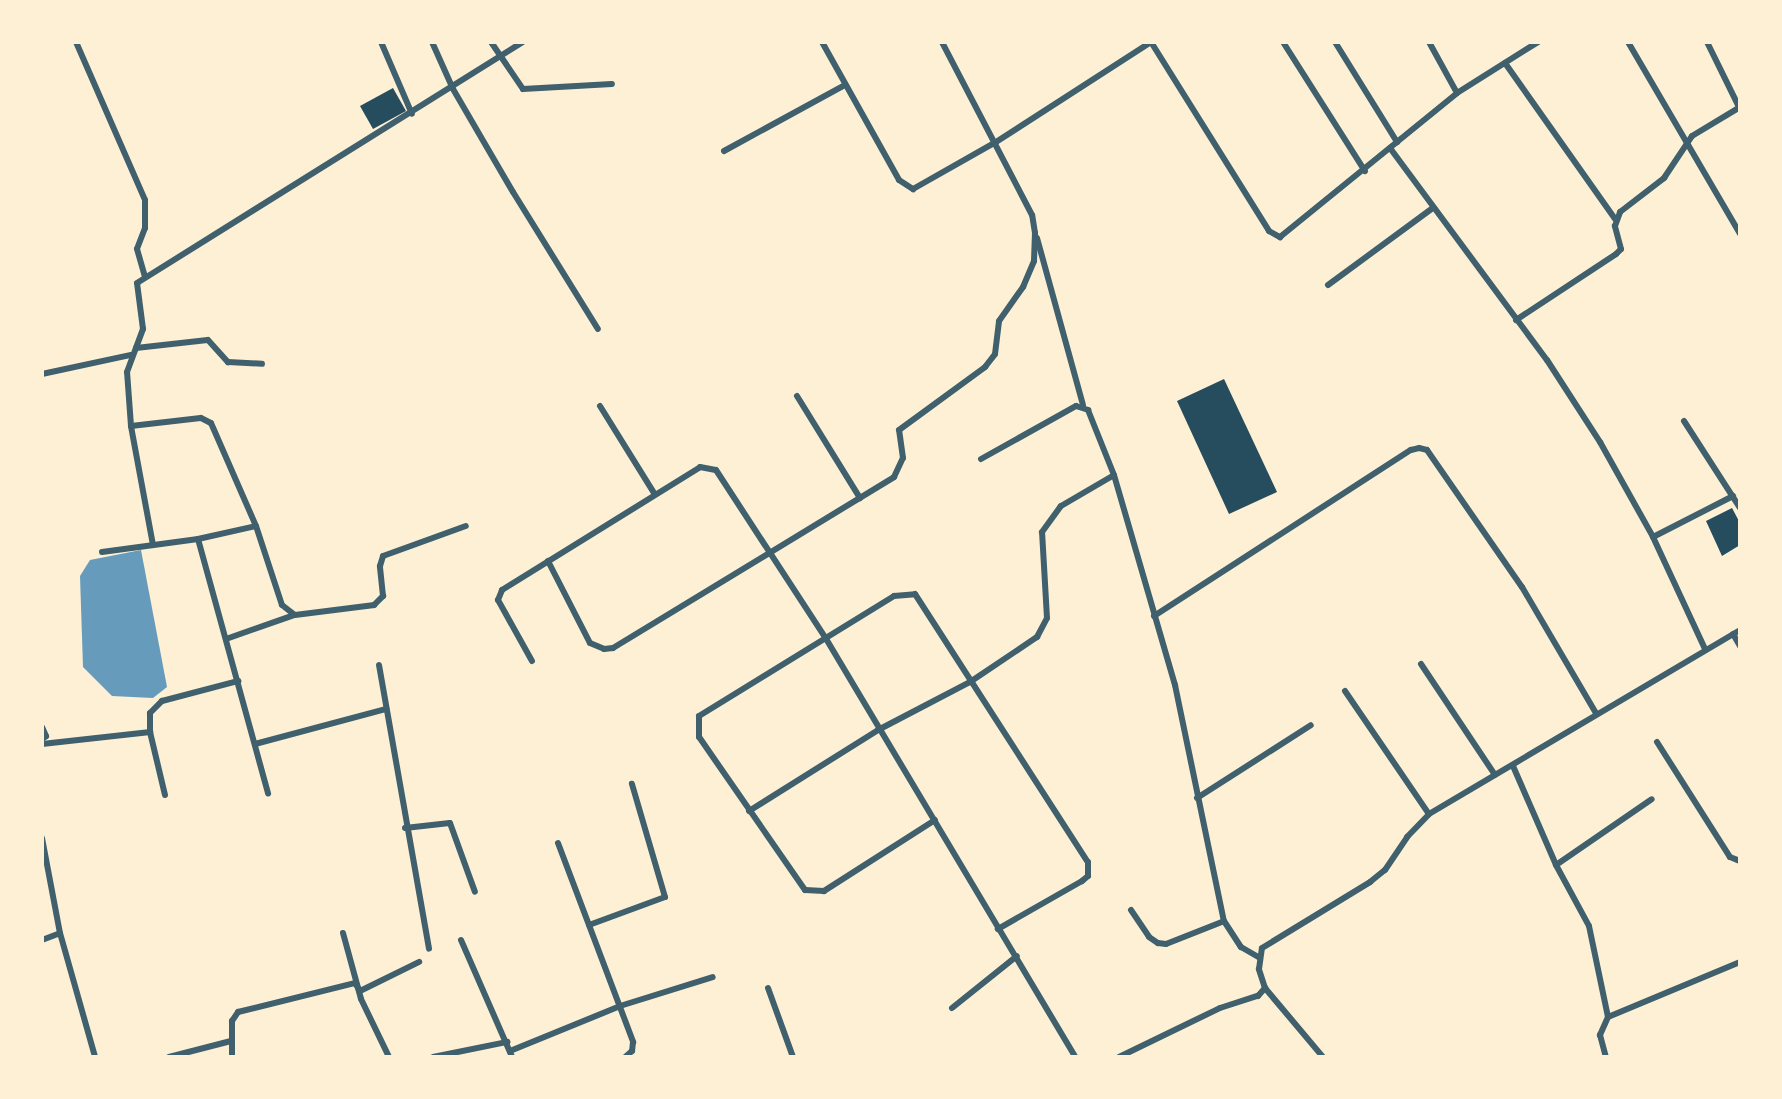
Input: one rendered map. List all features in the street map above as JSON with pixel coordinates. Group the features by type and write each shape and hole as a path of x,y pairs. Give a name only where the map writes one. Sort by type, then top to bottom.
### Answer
{"street":[{"path":"76,42 145,200 145,228 137,249 145,277"},
{"path":"381,42 412,114"},
{"path":"432,42 453,89 598,329"},
{"path":"491,42 500,59 523,89 612,84"},
{"path":"153,545 131,426 127,372 130,355 136,348 143,329 136,286 145,277 453,89 523,42"},
{"path":"822,42 906,186 923,186 1151,42 1274,236 1288,233 1457,93 1538,42"},
{"path":"942,42 1032,215 1083,405 1114,475 1175,685 1224,921 1237,942 1258,957"},
{"path":"1283,42 1365,171"},
{"path":"1335,42 1397,142"},
{"path":"1430,42 1457,93"},
{"path":"1521,42 1526,50"},
{"path":"1628,42 1740,234"},
{"path":"1615,219 1664,178 1687,142 1740,107 1707,42"},
{"path":"1505,63 1615,219 1621,243 1616,254 1516,320"},
{"path":"724,152 845,85"},
{"path":"1390,148 1547,360 1600,442 1653,537 1705,649"},
{"path":"1328,285 1433,208"},
{"path":"548,561 590,643 604,650 613,648 860,498 900,470 903,458 898,436 905,424 986,367 995,354 999,321 1023,287 1034,261 1035,233"},
{"path":"136,348 208,340 228,362 262,364"},
{"path":"42,374 130,355"},
{"path":"797,396 860,498"},
{"path":"981,459 1076,406 1083,405"},
{"path":"600,406 654,493"},
{"path":"131,426 201,418 211,423 256,526 282,605 295,615"},
{"path":"1684,421 1740,508"},
{"path":"1154,616 1411,450 1419,448 1427,450 1522,587 1596,713"},
{"path":"532,661 499,596 548,561 654,493 700,467 716,470 825,637 878,730 935,820 998,929 1017,956 1075,1057"},
{"path":"749,811 878,730 970,682 1044,629 1047,618 1042,532 1061,507 1114,475"},
{"path":"1653,537 1733,496"},
{"path":"102,552 198,539 256,526"},
{"path":"226,639 295,615 374,605 383,596 380,566 383,556 465,526"},
{"path":"198,539 268,794"},
{"path":"935,820 824,891 813,893 799,885 699,737 699,716 894,596 915,594 925,603 970,682 1089,870 1082,881 998,929"},
{"path":"1323,1057 1266,988 1258,957 1262,948 1385,870 1407,837 1429,814 1513,766 1596,713 1740,630"},
{"path":"1733,634 1740,646"},
{"path":"1420,664 1495,775"},
{"path":"379,665 405,828 429,949"},
{"path":"165,795 150,732 150,713 162,701 238,681"},
{"path":"1345,691 1429,814"},
{"path":"255,744 386,709"},
{"path":"1197,798 1311,725"},
{"path":"42,727 46,736 42,739"},
{"path":"42,744 150,732"},
{"path":"1657,742 1730,857 1740,861"},
{"path":"1513,766 1556,865 1588,927 1608,1017 1600,1035 1606,1057"},
{"path":"590,926 665,897 632,783"},
{"path":"1556,865 1652,799"},
{"path":"405,828 443,820 450,823 475,892"},
{"path":"42,838 43,854 60,933 95,1057"},
{"path":"558,843 633,1042 632,1051 625,1057"},
{"path":"1131,910 1149,938 1166,944 1224,921"},
{"path":"42,940 60,933"},
{"path":"343,933 355,983 389,1057"},
{"path":"461,940 511,1054 620,1006 713,976"},
{"path":"952,1008 1017,956"},
{"path":"355,983 360,991 419,962"},
{"path":"1608,1017 1740,962"},
{"path":"232,1057 232,1021 238,1012 355,983"},
{"path":"768,988 793,1057"},
{"path":"1119,1057 1197,1018 1258,996 1266,988"},
{"path":"169,1057 231,1041"},
{"path":"433,1057 507,1042"}],"water":[{"path":"141,550 167,687 153,698 112,696 83,667 80,576 90,560"}],"building":[{"path":"393,88 406,111 373,129 360,106"},
{"path":"1224,379 1277,492 1229,514 1177,401"},
{"path":"1732,508 1740,523 1740,545 1722,556 1706,521"}]}
